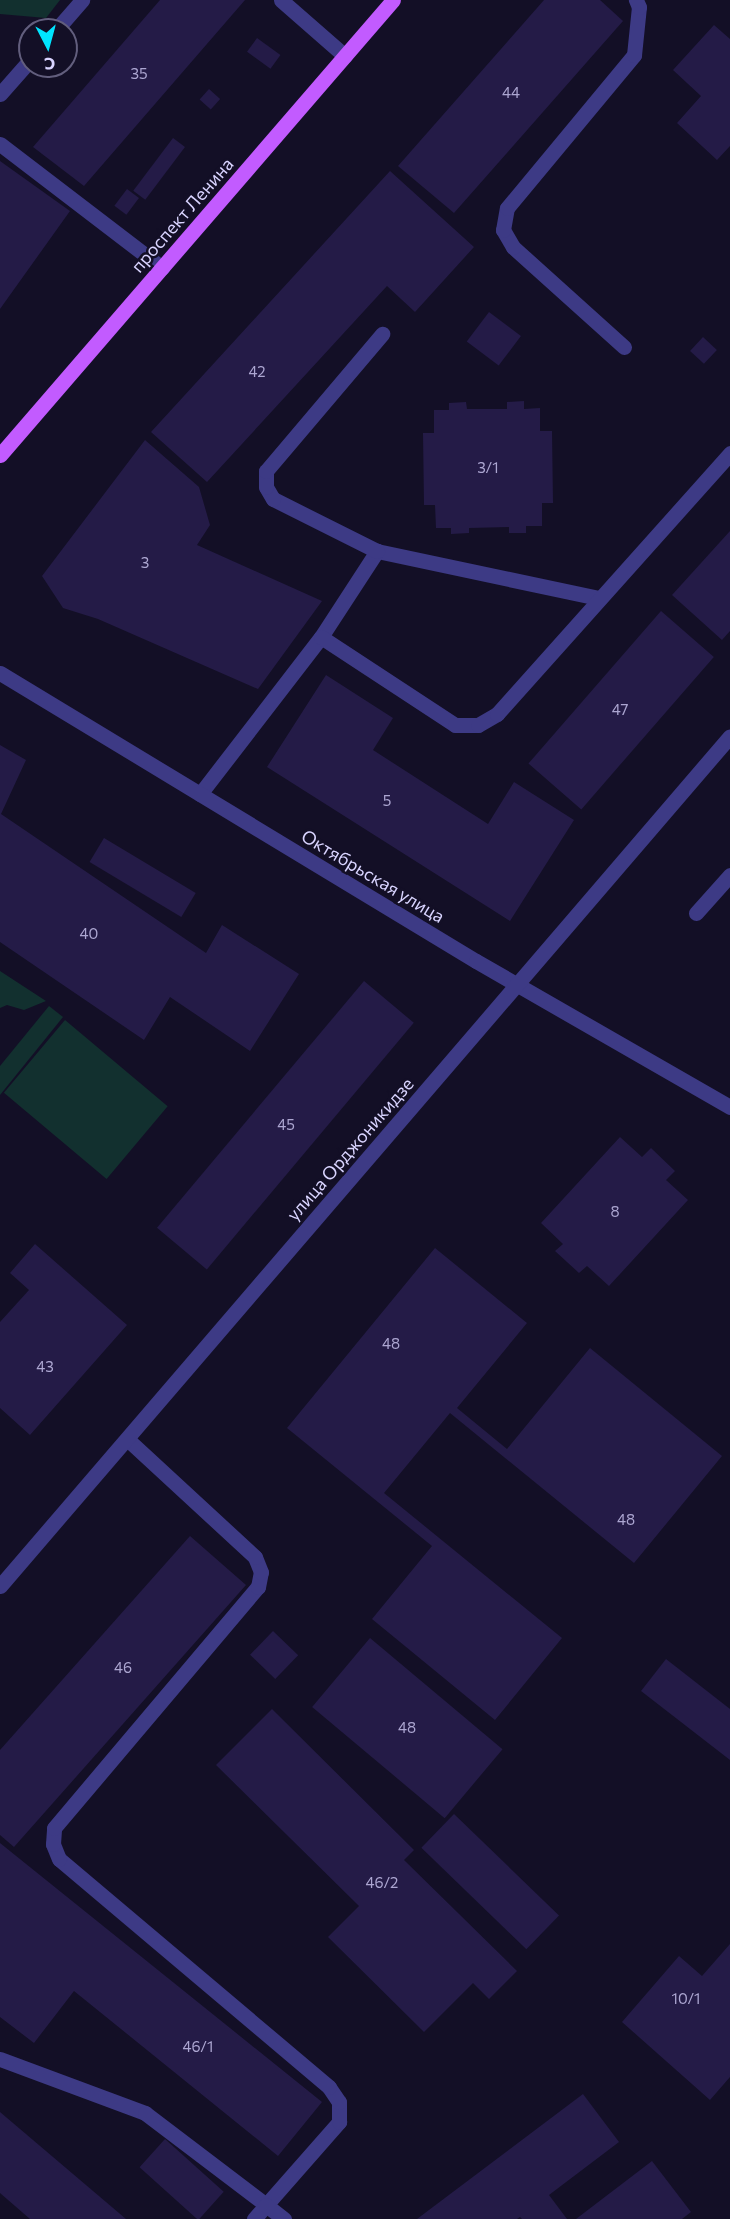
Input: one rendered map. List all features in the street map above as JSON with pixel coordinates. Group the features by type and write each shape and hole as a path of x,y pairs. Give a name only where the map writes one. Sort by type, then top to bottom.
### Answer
{"main road":[{"name":"проспект Ленина","path":"0,455 393,0"}],"street":[{"path":"66,18 82,0"},
{"path":"281,0 345,56"},
{"path":"624,347 513,247 503,230 507,208 634,55 639,7 636,0"},
{"path":"0,94 18,74"},
{"path":"0,144 162,268"},
{"path":"382,334 266,471 266,488 273,499 377,551 599,598"},
{"path":"321,637 455,725 478,725 497,714 730,453"},
{"path":"200,794 321,637 377,551"},
{"name":"Октябрьская улица","path":"0,673 476,961 518,982 578,1020 730,1107"},
{"name":"улица Орджоникидзе","path":"0,1586 730,736"},
{"path":"696,914 730,875"},
{"path":"127,1438 255,1557 261,1572 258,1587 54,1828 53,1844 59,1859 329,2087 339,2102 339,2122 254,2219"},
{"path":"0,2059 145,2114 284,2219"}],"green space":[{"path":"0,0 60,0 46,18 0,14"},
{"path":"0,971 46,1001 24,1010 7,1005 0,1008"},
{"path":"49,1006 63,1017 0,1095 0,1066"},
{"path":"65,1020 168,1106 107,1179 4,1093"}],"building":[{"path":"160,0 245,0 84,186 33,147"},
{"path":"544,0 600,0 623,21 454,213 398,166"},
{"path":"714,25 730,39 730,146 717,160 677,123 701,96 673,70"},
{"path":"257,38 280,55 270,69 247,52"},
{"path":"209,89 220,99 211,109 200,99"},
{"path":"173,138 185,147 145,200 133,191"},
{"path":"0,161 70,211 0,309"},
{"path":"390,171 474,247 415,312 387,286 207,482 151,432"},
{"path":"127,189 139,198 126,215 114,206"},
{"path":"489,312 521,336 499,366 467,342"},
{"path":"703,337 717,350 704,364 690,351"},
{"path":"524,401 524,409 540,408 540,431 552,431 553,503 542,503 542,526 526,526 526,533 509,533 509,527 469,528 469,533 451,534 451,528 436,528 435,505 424,505 423,433 434,433 434,410 449,410 449,403 466,402 467,409 507,409 507,402"},
{"path":"145,440 199,487 210,525 197,545 322,601 258,689 98,619 63,608 42,576"},
{"path":"730,531 730,631 722,640 672,595"},
{"path":"661,611 714,657 581,809 528,763"},
{"path":"326,675 393,718 373,750 488,824 514,782 574,820 510,921 267,767"},
{"path":"0,745 26,760 1,814 206,953 222,925 299,974 250,1051 170,997 144,1040 0,942"},
{"path":"104,838 196,893 181,917 90,862"},
{"path":"364,981 414,1023 207,1269 157,1228"},
{"path":"620,1137 642,1157 651,1148 675,1171 666,1180 688,1200 609,1286 587,1266 579,1273 555,1251 563,1244 541,1223"},
{"path":"35,1244 127,1325 30,1435 0,1408 0,1322 29,1290 10,1273"},
{"path":"435,1248 527,1323 457,1408 507,1449 590,1348 722,1456 634,1563 450,1413 384,1493 562,1638 495,1720 372,1619 432,1546 287,1428"},
{"path":"190,1536 246,1585 14,1847 0,1835 0,1750"},
{"path":"273,1631 298,1655 275,1679 250,1655"},
{"path":"370,1638 503,1749 445,1818 312,1707"},
{"path":"666,1659 730,1709 730,1760 641,1691"},
{"path":"272,1709 414,1850 404,1860 517,1971 489,1999 473,1983 424,2032 328,1937 359,1906 216,1765"},
{"path":"454,1814 559,1915 526,1949 421,1848"},
{"path":"0,1843 322,2102 278,2156 74,1991 34,2043 0,2017"},
{"path":"730,1944 730,2077 710,2100 622,2022 679,1956 702,1976"},
{"path":"583,2094 619,2142 549,2195 567,2219 522,2219 520,2217 517,2219 417,2219"},
{"path":"0,2112 126,2219 30,2219 0,2193"},
{"path":"165,2139 224,2192 197,2219 140,2167"},
{"path":"652,2161 691,2212 682,2219 576,2219"}]}
